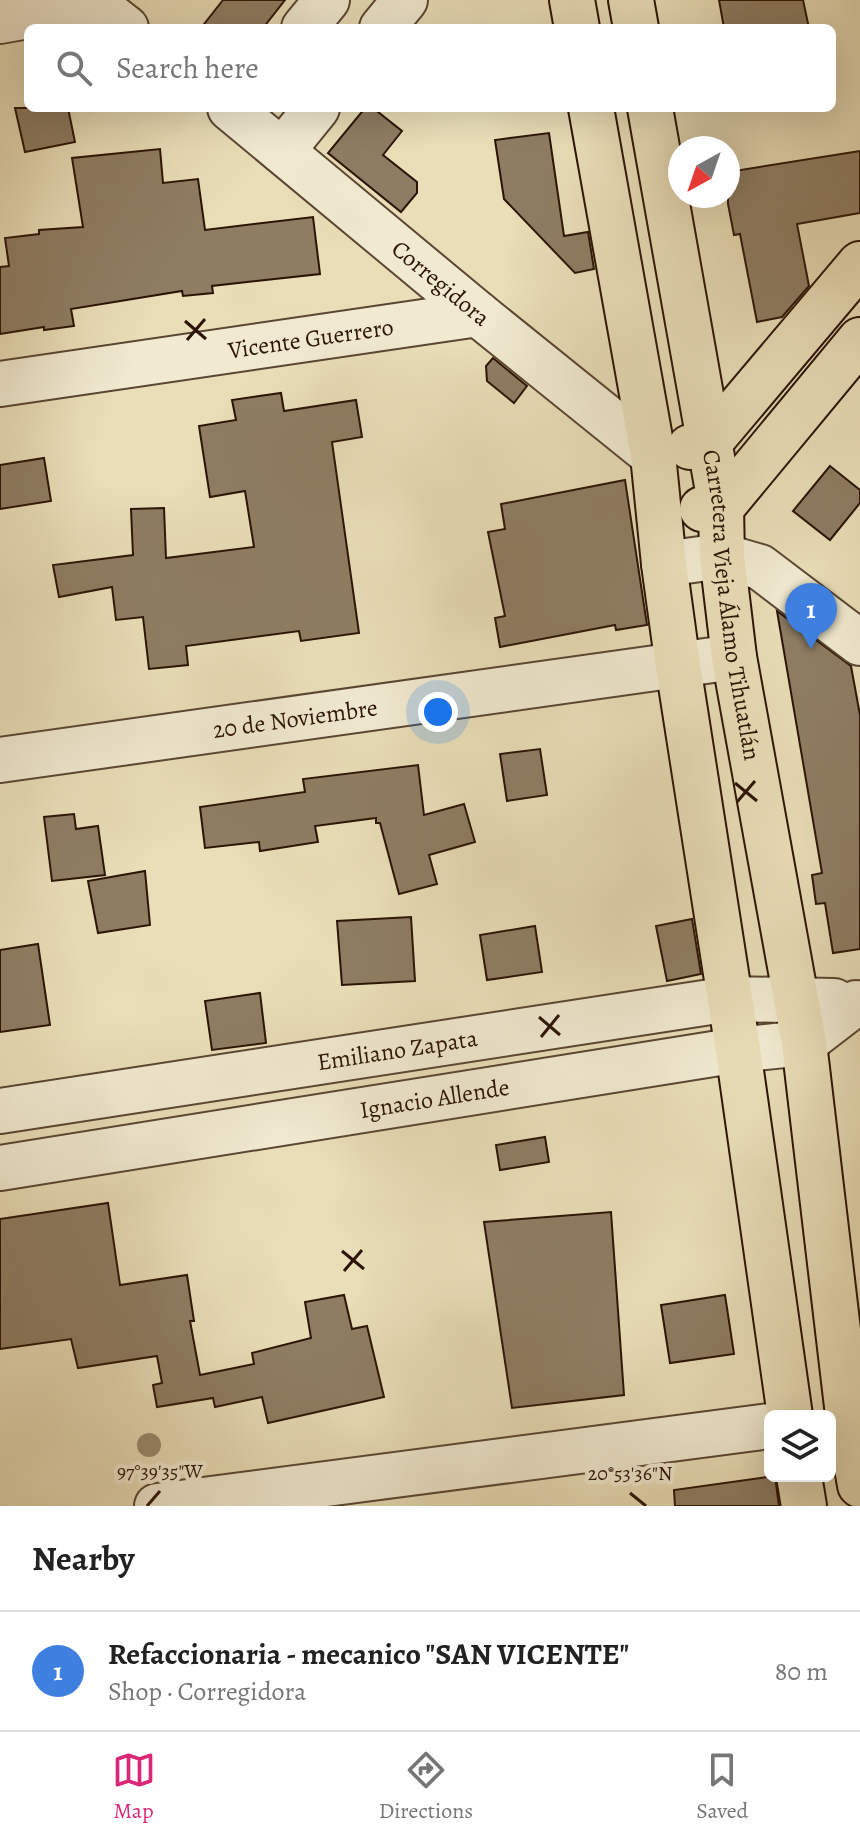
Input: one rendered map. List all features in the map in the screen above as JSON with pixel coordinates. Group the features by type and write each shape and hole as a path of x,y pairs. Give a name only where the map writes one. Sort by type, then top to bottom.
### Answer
{"main road":[{"path":"572,0 576,24"},
{"path":"631,0 635,24"},
{"path":"592,112 653,455 678,666 738,1050 789,1410"},
{"name":"Carretera Vieja Álamo Tihuatlán","path":"651,112 721,508 722,556 734,657 804,1043 846,1415 860,1485"},
{"path":"653,455 709,443 860,264"},
{"path":"659,511 721,508 860,340"},
{"path":"800,1482 804,1506"}],"street":[{"path":"307,24 327,0"},
{"path":"385,24 405,0"},
{"path":"0,21 104,11"},
{"name":"Corregidora","path":"237,112 478,314 653,455"},
{"path":"282,151 314,112"},
{"name":"Vicente Guerrero","path":"0,384 478,314"},
{"path":"664,564 722,556 760,567 860,643"},
{"name":"20 de Noviembre","path":"0,760 734,657"},
{"name":"Emiliano Zapata","path":"0,1111 730,999 796,999"},
{"path":"796,999 858,1002"},
{"path":"804,1043 858,1002"},
{"name":"Ignacio Allende","path":"0,1168 738,1050 804,1043"},
{"path":"310,1064 319,1117"},
{"path":"157,1506 764,1427"}],"building":[{"path":"223,0 285,0 266,24 204,24"},
{"path":"719,0 803,0 808,24 723,24"},
{"path":"15,108 24,108 24,112 69,112 75,142 25,152"},
{"path":"362,112 378,112 402,131 383,155 417,182 417,193 401,212 328,153"},
{"path":"549,133 564,236 588,232 594,269 575,273 504,199 495,140"},
{"path":"160,149 163,183 198,179 205,230 313,217 320,274 212,286 213,293 183,296 182,291 71,309 74,326 0,334 0,267 9,266 5,238 39,234 39,230 83,227 72,158"},
{"path":"860,151 860,213 797,224 809,286 782,317 757,322 740,234 734,235 729,208 740,208 740,170"},
{"path":"493,358 527,386 514,403 487,381 486,366"},
{"path":"281,393 284,411 356,400 362,437 332,442 359,633 301,641 299,631 186,646 188,665 149,669 143,617 116,620 112,587 59,597 53,565 133,555 131,509 164,508 166,558 254,547 245,491 210,497 199,426 236,420 232,400"},
{"path":"44,458 51,501 0,509 0,465"},
{"path":"830,466 860,490 860,503 830,540 793,511"},
{"path":"625,480 647,625 616,630 615,625 500,647 495,618 505,616 488,532 505,529 501,504"},
{"path":"777,611 851,666 860,715 860,949 833,953 825,903 816,904 812,875 822,873"},
{"path":"540,749 547,795 507,801 500,754"},
{"path":"418,765 424,815 464,804 475,842 429,855 437,884 399,894 376,818 315,826 318,842 260,851 259,842 205,848 200,807 305,792 303,779"},
{"path":"74,814 76,829 98,826 105,875 52,881 44,817"},
{"path":"145,871 150,925 98,933 88,881"},
{"path":"411,917 415,981 342,985 337,921"},
{"path":"692,919 701,974 667,981 656,926"},
{"path":"535,926 542,972 487,980 480,935"},
{"path":"38,944 50,1025 0,1032 0,950"},
{"path":"260,993 266,1043 212,1050 205,1001"},
{"path":"545,1137 549,1162 500,1170 496,1145"},
{"path":"108,1203 120,1285 187,1275 194,1321 190,1321 200,1375 254,1364 252,1353 311,1338 305,1302 344,1295 352,1329 367,1326 384,1397 268,1423 262,1397 215,1407 213,1398 157,1407 153,1385 162,1383 157,1356 78,1368 71,1339 0,1349 0,1219"},
{"path":"611,1212 624,1395 512,1408 484,1222"},
{"path":"725,1295 734,1354 670,1363 661,1305"},
{"path":"764,1478 764,1482 776,1482 779,1506 675,1506 674,1490"}],"place":[{"name":"Refaccionaria - mecanico \"SAN VICENTE\"","path":"811,649"}]}
